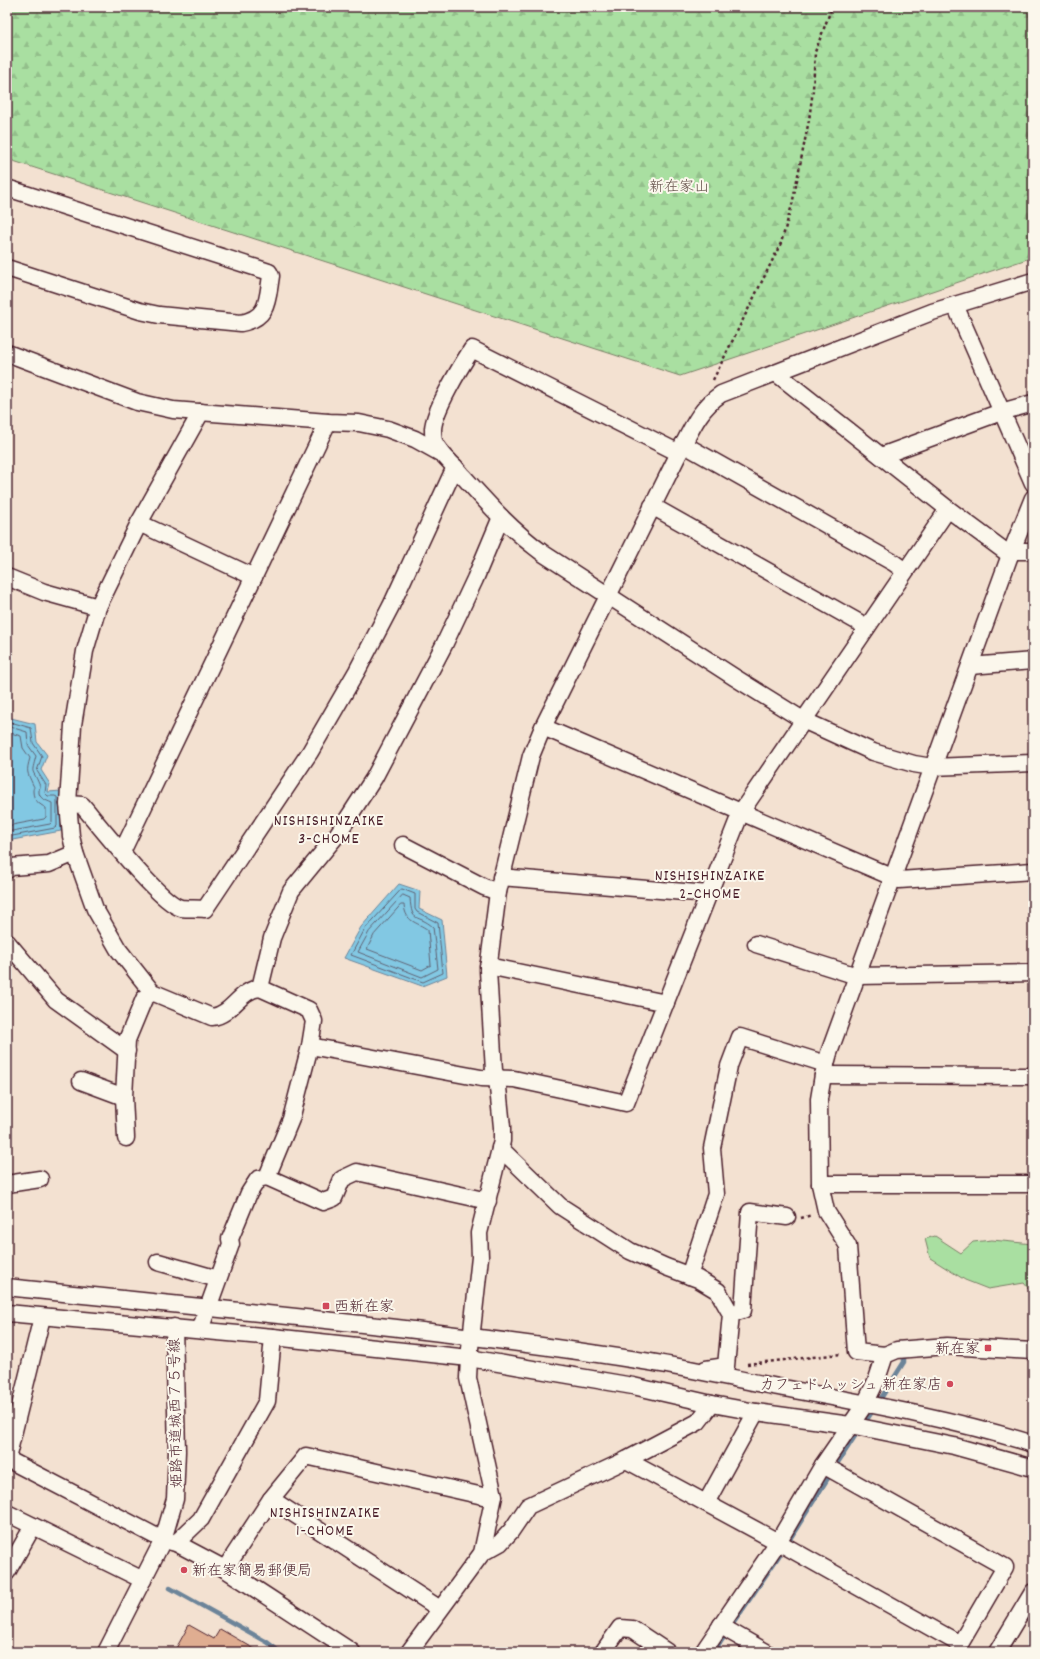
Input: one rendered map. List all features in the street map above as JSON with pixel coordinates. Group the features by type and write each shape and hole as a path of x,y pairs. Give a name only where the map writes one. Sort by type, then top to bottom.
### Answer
{"street":[{"path":"7,188 269,272 271,276 266,305 260,316 253,321 241,323 159,315 140,311 7,268"},
{"path":"489,1078 494,1071 488,966 499,884 531,756 542,727 700,412 721,394 932,312 1033,281"},
{"path":"955,305 1033,483"},
{"path":"905,571 894,562 681,448 472,349 460,369 436,417 433,428 433,440 442,454 522,538 734,677 803,720 835,736 873,752 914,764 932,767 1033,763"},
{"path":"7,352 137,402 173,410 359,423 388,429 415,439 442,454"},
{"path":"776,373 948,508 1011,553 1033,551"},
{"path":"881,456 1001,412 1033,403"},
{"path":"201,412 139,523 98,607 85,651 73,725 68,804 71,836 75,853 95,909 118,949 152,992 212,1017 220,1016 252,988 260,988 309,1010 314,1021 315,1047 271,1179"},
{"path":"122,852 328,422"},
{"path":"68,804 82,805 165,899 180,908 206,909 310,752 357,672 391,606 455,467"},
{"path":"1033,498 1026,513 932,767 857,976 824,1069 819,1099 820,1184 826,1211 848,1246 856,1352 885,1355 897,1350 947,1346 1033,1352"},
{"path":"652,506 867,627"},
{"path":"315,1047 489,1078 514,1080 626,1103 741,812 948,508"},
{"path":"260,988 272,938 291,891 337,835 374,778 408,717 444,645 475,579 501,517"},
{"path":"139,523 254,577"},
{"path":"7,577 44,592 98,607"},
{"path":"970,666 1033,661"},
{"path":"542,727 899,880 1033,871"},
{"path":"403,845 484,887 499,884 709,894"},
{"path":"7,870 11,867 49,864 75,853"},
{"path":"7,942 56,1000 127,1051"},
{"path":"756,944 857,976 1033,973"},
{"path":"488,966 666,1003"},
{"path":"126,1138 124,1097 127,1040 144,999 152,992"},
{"path":"689,1276 716,1194 712,1148 729,1066 740,1038 824,1069 1033,1076"},
{"path":"482,1553 494,1496 468,1378 480,1257 479,1233 483,1200 500,1148 502,1127 489,1078"},
{"path":"80,1081 124,1097"},
{"path":"500,1148 560,1206 630,1251 698,1279 718,1291 731,1314 726,1366 692,1370"},
{"path":"200,1330 231,1244 230,1239 249,1193 258,1179 271,1179 322,1202 334,1198 342,1179 358,1172 483,1200"},
{"path":"7,1184 40,1179"},
{"path":"820,1184 1033,1184"},
{"path":"731,1314 743,1310 750,1212 787,1217"},
{"path":"158,1262 218,1279"},
{"path":"7,1287 208,1306 471,1336 605,1355 692,1370 864,1404 997,1433 1033,1444"},
{"path":"7,1313 174,1327 469,1358 633,1386 712,1404 756,1412 850,1425 954,1446 1033,1468"},
{"path":"42,1317 7,1459 225,1569 352,1652"},
{"name":"姫路市道城西７５号線","path":"106,1652 143,1580 170,1541 175,1499 177,1451 174,1327"},
{"path":"170,1541 201,1519 267,1401 273,1337"},
{"path":"703,1652 721,1625 783,1545 823,1465 864,1404 877,1379 885,1355"},
{"path":"409,1652 482,1553 500,1543 531,1505 630,1462 698,1422 712,1404"},
{"path":"706,1503 756,1412"},
{"path":"225,1569 271,1499 306,1456 483,1496 494,1496"},
{"path":"630,1462 783,1545 960,1644 1005,1567 823,1465"},
{"path":"271,1499 440,1609"},
{"path":"7,1513 143,1580"},
{"path":"7,1572 33,1526"},
{"path":"997,1652 1033,1592"},
{"path":"1007,1652 1032,1613"},
{"path":"721,1625 766,1652"},
{"path":"603,1652 620,1628 632,1629 667,1652"}],"path":[{"path":"710,402 711,386 781,243 792,205 808,120 813,90 815,52 832,7"},
{"path":"787,1217 802,1218 826,1211"},
{"path":"726,1366 856,1352"}],"green space":[{"name":"新在家山","path":"7,7 1033,7 1033,257 680,376 7,159"},
{"path":"935,1236 961,1253 973,1242 992,1240 1033,1244 1033,1294 1024,1283 988,1289 965,1280 930,1258 925,1239"}],"water":[{"path":"7,717 35,724 37,742 47,755 41,770 50,784 48,792 61,791 61,831 7,841"},
{"path":"399,884 420,891 419,909 442,920 447,976 422,986 344,958 361,927"}],"building":[{"path":"189,1625 214,1639 220,1629 260,1652 174,1652"}],"waterway":[{"path":"878,1403 904,1362 904,1358"},
{"path":"864,1424 874,1409"},
{"path":"714,1652 783,1550 859,1430"},
{"path":"170,1588 267,1642 280,1652"}],"place":[{"name":"西新在家","path":"326,1306"},
{"name":"新在家","path":"988,1348"},
{"name":"カフェドムッシュ 新在家店","path":"950,1384"},
{"name":"新在家簡易郵便局","path":"184,1570"}],"district":[{"name":"NISHISHINZAIKE 3-CHOME","path":"329,828"},
{"name":"NISHISHINZAIKE 2-CHOME","path":"710,883"},
{"name":"NISHISHINZAIKE 1-CHOME","path":"325,1520"}]}
